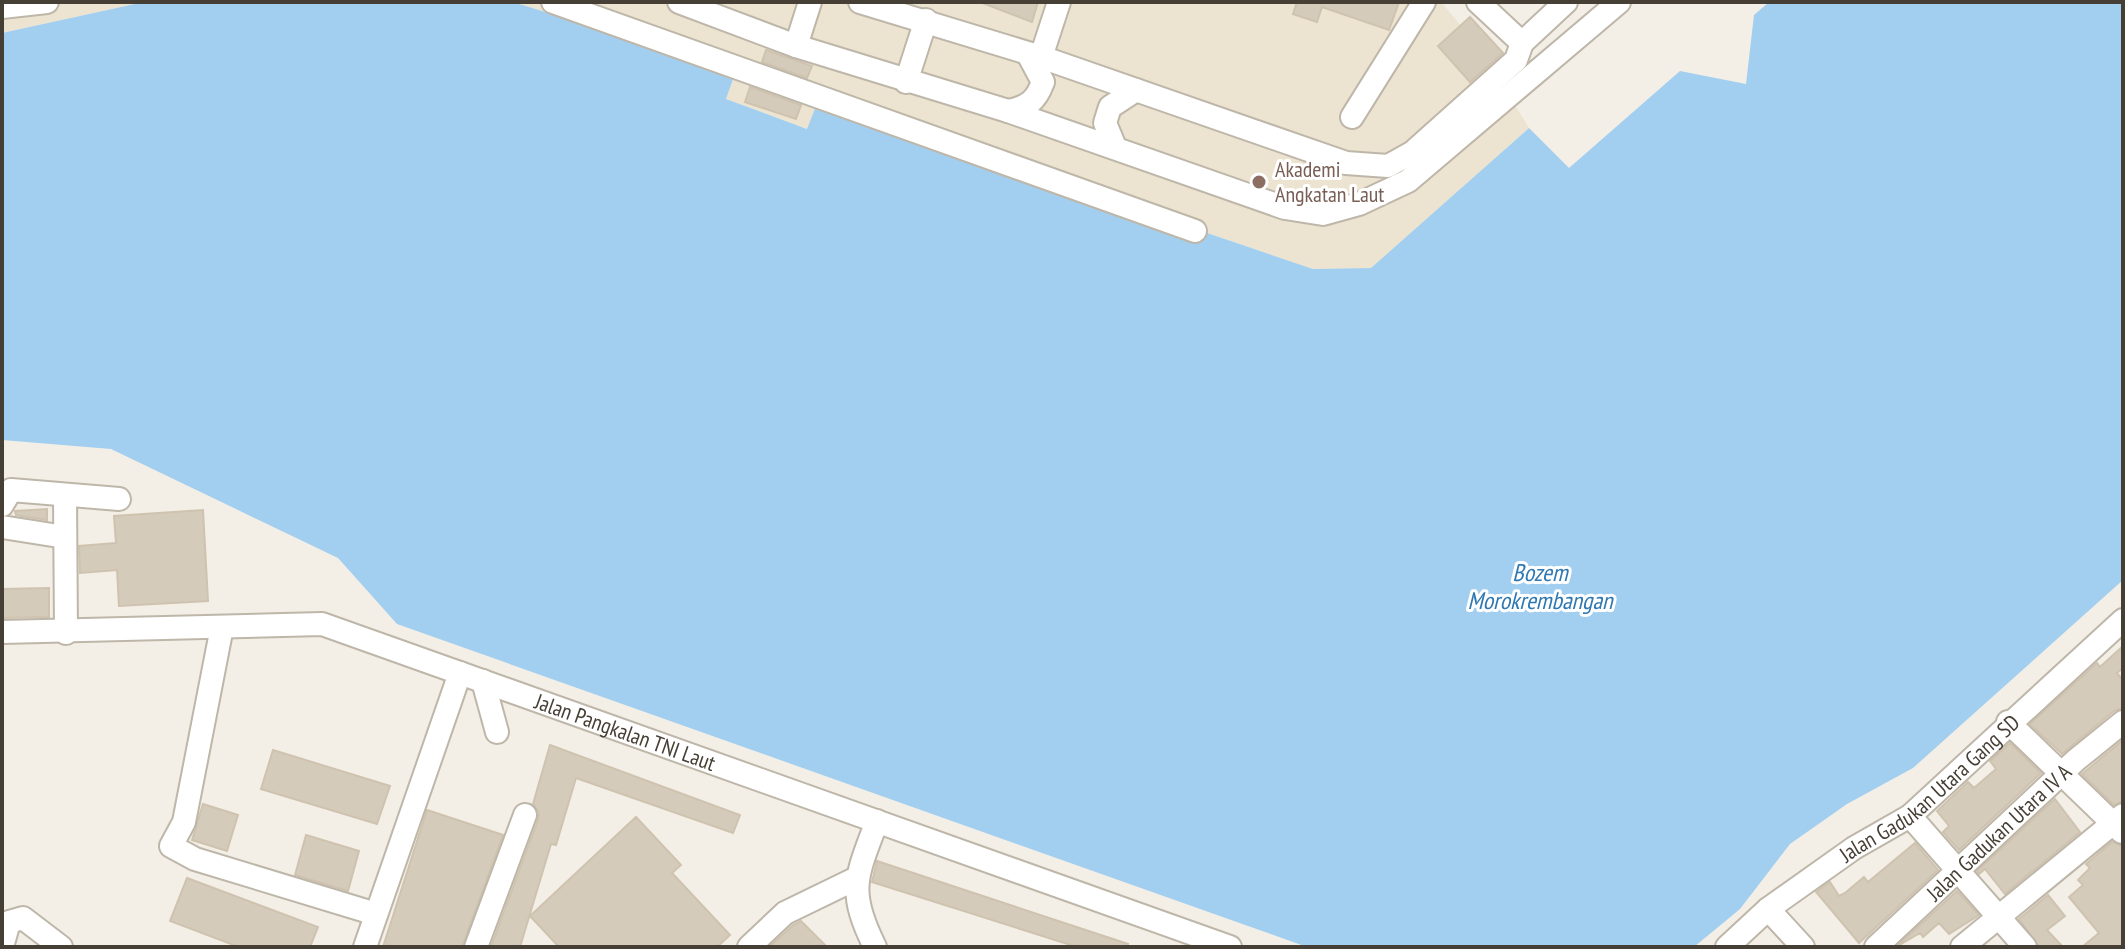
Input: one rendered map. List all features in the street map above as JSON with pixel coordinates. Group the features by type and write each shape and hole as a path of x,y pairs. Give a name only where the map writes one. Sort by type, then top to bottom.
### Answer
{"street":[{"path":"2,7 47,2"},
{"path":"553,2 1195,231"},
{"path":"679,2 731,11 796,46 1008,111 1285,208 1323,214 1353,207 1408,181 1523,59 1566,2"},
{"path":"796,46 810,2"},
{"path":"860,2 926,20 1346,163 1388,166 1413,152 1523,59 1619,2"},
{"path":"1008,111 1026,108 1038,95 1043,82 1034,56 1059,2"},
{"path":"1352,117 1424,2"},
{"path":"1478,2 1523,59"},
{"path":"906,82 926,20"},
{"path":"1115,147 1105,123 1110,107 1136,90"},
{"path":"1346,163 1359,173 1362,185 1353,207"},
{"path":"2,505 11,490 65,497 119,499"},
{"path":"65,497 66,633"},
{"path":"2,527 65,537"},
{"name":"Jalan Gadukan Utara Gang SD","path":"1727,947 1768,909 1854,848 1910,816 2008,722 2123,620"},
{"name":"Jalan Pangkalan TNI Laut","path":"2,632 66,633 322,624 877,821 1192,941 1230,947"},
{"path":"222,627 184,822 171,846 195,859 376,914"},
{"path":"365,947 460,673"},
{"path":"483,681 497,732"},
{"path":"1962,947 2120,824 2008,722"},
{"name":"Jalan Gadukan Utara IV A","path":"1876,947 2062,773 2123,722"},
{"path":"476,947 525,815"},
{"path":"1910,816 1956,873 2025,947"},
{"path":"875,947 861,918 855,879 877,821"},
{"path":"749,947 785,913 855,879"},
{"path":"1768,909 1803,947"},
{"path":"2,947 9,922 23,918 61,947"}],"shaded area":[{"path":"2,2 144,2 2,33"},
{"name":"Akademi Angkatan Laut","path":"513,2 1441,2 1480,48 1529,128 1371,268 1313,269 818,101 808,129 726,99 736,71"}],"water":[{"name":"Bozem Morokrembangan","path":"144,2 513,2 736,71 726,99 807,129 818,101 1313,269 1371,268 1529,128 1569,168 1680,71 1746,84 1754,15 1769,2 2123,2 2123,580 1913,768 1847,804 1790,844 1740,909 1694,947 1307,947 397,624 338,558 111,449 2,440 2,33"}],"building":[{"path":"980,2 1038,2 1032,22"},
{"path":"1297,2 1399,2 1389,30 1322,7 1317,22 1293,14"},
{"path":"1470,17 1503,53 1470,82 1438,46"},
{"path":"766,50 812,66 807,78 762,62"},
{"path":"750,87 801,105 796,119 745,102"},
{"path":"47,509 47,520 16,515 15,511"},
{"path":"203,510 208,601 119,606 117,570 80,573 79,546 116,543 114,516"},
{"path":"49,588 49,617 2,618 2,589"},
{"path":"2123,646 2123,668 2117,673 2123,680 2123,708 2114,711 2062,754 2030,724 2097,663 2100,667"},
{"path":"2123,740 2123,801 2114,805 2082,774"},
{"path":"2010,743 2041,773 1959,850 1943,832 1949,826 1937,811 1968,782 1974,788 1996,769 1990,761"},
{"path":"550,745 740,815 733,833 576,778 556,845 551,844 520,947 491,947 538,820 539,812 533,804"},
{"path":"273,750 390,786 377,824 261,789"},
{"path":"2055,799 2080,832 2005,894 1985,869 1979,874 1977,871"},
{"path":"203,804 238,815 227,851 192,840"},
{"path":"427,810 503,835 462,947 383,947"},
{"path":"636,817 681,865 672,873 730,935 717,947 559,947 530,916"},
{"path":"306,835 359,851 348,891 295,875"},
{"path":"2112,842 2123,846 2123,947 2082,947 2099,933 2069,897 2083,885 2078,880 2090,868 2086,864"},
{"path":"1915,843 1938,870 1859,943 1816,892 1830,882 1839,896 1864,877 1868,882"},
{"path":"877,861 1128,944 1127,947 1077,947 872,882"},
{"path":"187,878 318,927 310,947 239,947 170,921"},
{"path":"1957,891 1979,915 1949,934 1939,923 1923,937 1920,933 1896,947"},
{"path":"2048,895 2065,916 2047,930 2063,947 2039,947 2019,919"},
{"path":"801,921 827,947 769,947 793,925"}],"place":[{"name":"Akademi Angkatan Laut","path":"1259,182"}]}
